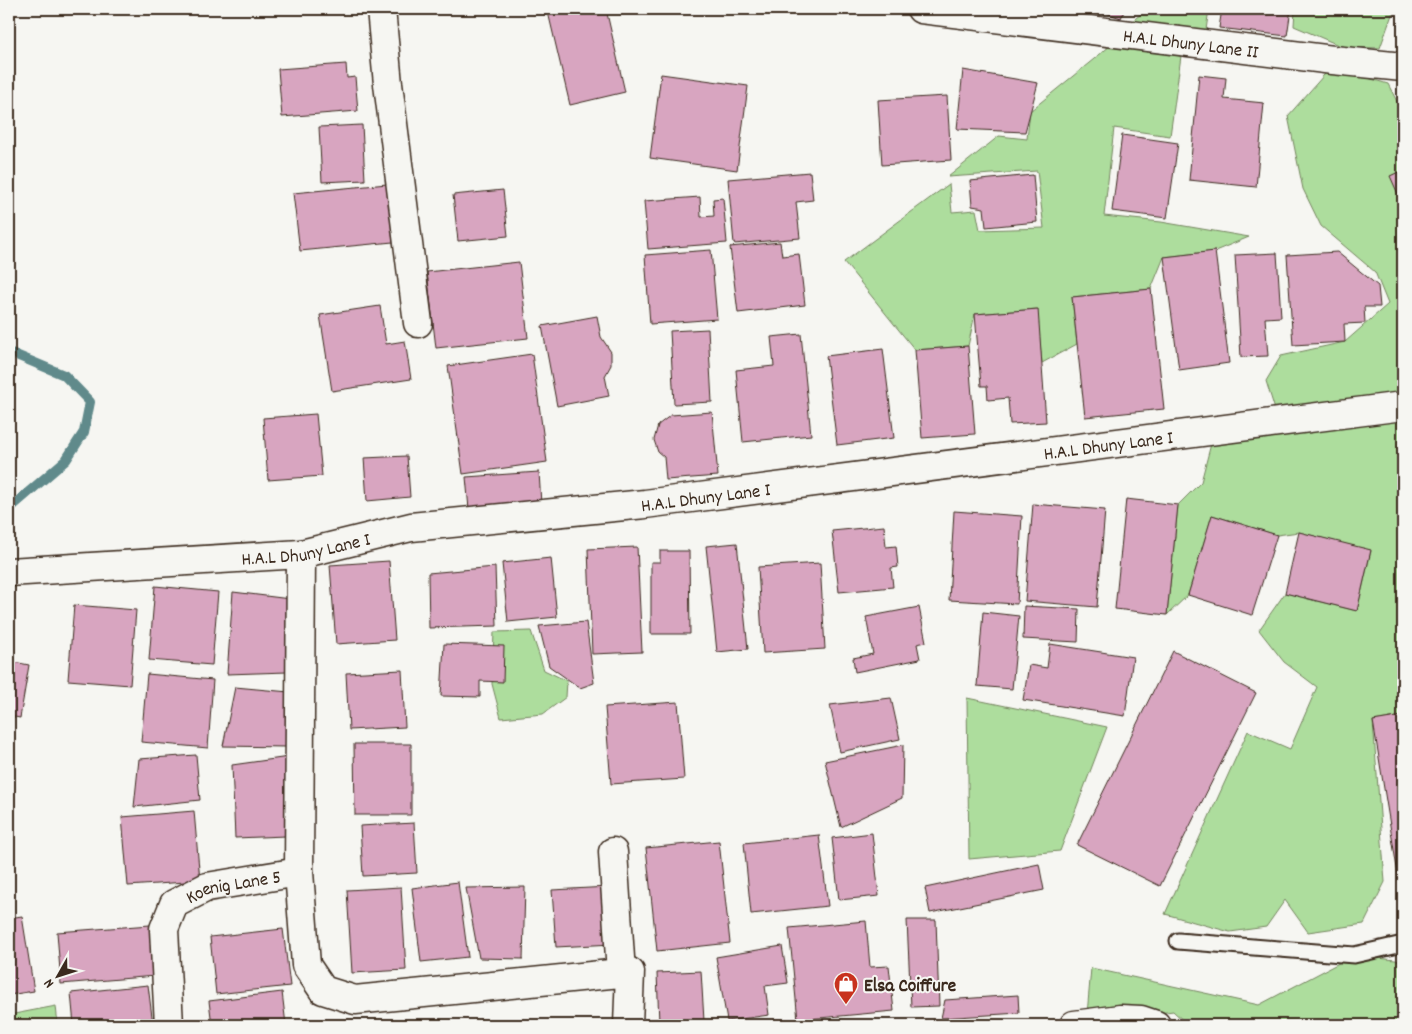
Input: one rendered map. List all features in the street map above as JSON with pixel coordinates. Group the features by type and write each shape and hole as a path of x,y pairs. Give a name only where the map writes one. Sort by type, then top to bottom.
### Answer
{"street":[{"path":"381,9 388,84 418,323"},
{"name":"H.A.L Dhuny Lane II","path":"921,9 1403,67"},
{"name":"H.A.L Dhuny Lane I","path":"9,572 301,554 411,527 645,504 1403,406"},
{"path":"301,554 299,872 306,964 323,990 356,1000 630,972 628,1025"},
{"path":"613,852 621,973"},
{"name":"Koenig Lane 5","path":"169,1025 164,929 174,904 207,888 299,872"},
{"path":"1074,1025 1120,1019 1141,1020 1156,1025"}],"lane":[{"path":"1178,941 1354,955 1403,944"}],"green space":[{"path":"1147,9 1209,9 1205,37 1125,27"},
{"path":"1295,9 1394,9 1380,48 1343,47 1294,26"},
{"path":"1110,46 1181,56 1170,136 1114,128 1104,216 1161,222 1249,237 1215,251 1164,257 1151,289 1072,297 1077,344 1042,363 1037,309 975,314 968,346 915,350 844,262 949,184 952,212 976,210 980,230 1044,228 1037,171 948,177 999,136 1027,139 1030,111"},
{"path":"1331,67 1388,84 1403,113 1403,716 1373,721 1385,882 1364,924 1308,932 1285,900 1266,927 1230,932 1165,914 1248,731 1290,749 1317,687 1284,662 1259,630 1285,593 1357,611 1371,551 1299,532 1277,535 1212,515 1188,595 1167,615 1178,505 1201,482 1212,440 1282,432 1266,381 1281,356 1345,342 1388,304 1375,272 1321,226 1303,189 1288,116"},
{"path":"531,631 544,670 567,681 566,697 543,714 501,718 492,684 494,632"},
{"path":"967,698 1107,727 1060,851 969,859"},
{"path":"1354,955 1403,961 1403,1025 1188,1025 1173,1011 1120,1019 1087,1015 1091,968 1259,1005"},
{"path":"56,1006 58,1025 9,1025 9,1015"}],"building":[{"path":"563,9 606,9 625,92 570,105 548,12"},
{"path":"1094,9 1125,9 1121,18"},
{"path":"1222,9 1291,9 1287,36 1219,28"},
{"path":"1403,17 1403,54 1400,54"},
{"path":"346,64 347,78 355,77 358,111 282,117 278,69"},
{"path":"963,70 1038,83 1025,132 957,129"},
{"path":"661,74 748,86 737,170 650,158"},
{"path":"1199,75 1226,78 1224,99 1264,103 1256,187 1189,180"},
{"path":"947,96 951,160 882,165 878,100"},
{"path":"362,125 365,180 322,182 319,127"},
{"path":"1122,135 1178,143 1167,218 1112,211"},
{"path":"1403,170 1403,205 1390,176"},
{"path":"810,172 813,200 796,202 800,238 734,244 728,179"},
{"path":"1033,175 1037,222 986,227 984,208 972,206 970,181"},
{"path":"387,184 393,242 300,251 293,193"},
{"path":"503,190 508,236 458,241 453,195"},
{"path":"700,197 701,217 714,216 713,199 723,198 727,243 648,249 644,201"},
{"path":"780,242 782,256 799,254 805,305 738,313 730,247"},
{"path":"711,250 717,319 650,324 645,255"},
{"path":"1215,251 1229,363 1179,370 1164,257"},
{"path":"1337,252 1378,286 1380,307 1364,307 1365,323 1344,324 1345,342 1293,345 1287,255"},
{"path":"1277,253 1281,317 1265,318 1268,356 1241,357 1235,255"},
{"path":"519,262 528,338 436,348 427,272"},
{"path":"1151,289 1164,409 1085,417 1072,297"},
{"path":"380,306 386,344 405,341 411,379 332,391 320,315"},
{"path":"1038,309 1046,422 1010,424 1008,398 988,400 987,386 981,386 975,314"},
{"path":"597,316 601,337 611,352 611,365 605,376 609,396 557,406 542,326"},
{"path":"708,329 712,402 674,404 670,331"},
{"path":"801,334 811,435 743,442 736,370 774,366 771,337"},
{"path":"968,346 975,434 922,438 915,350"},
{"path":"883,349 894,438 837,445 826,356"},
{"path":"532,354 547,462 463,474 448,366"},
{"path":"712,412 718,476 666,480 664,457 658,452 654,440 658,425 671,415"},
{"path":"316,414 322,476 268,480 263,418"},
{"path":"407,456 410,497 367,501 364,458"},
{"path":"539,472 541,504 469,509 466,477"},
{"path":"1126,499 1178,505 1167,615 1115,609"},
{"path":"1033,504 1105,510 1097,607 1025,601"},
{"path":"954,511 1022,516 1017,604 949,600"},
{"path":"1212,515 1277,535 1252,615 1188,595"},
{"path":"884,526 886,547 896,546 898,567 891,568 893,587 839,592 832,531"},
{"path":"1299,532 1371,550 1357,611 1285,593"},
{"path":"737,543 748,649 717,652 706,546"},
{"path":"637,547 642,652 592,654 588,549"},
{"path":"660,551 689,551 690,634 651,634 651,562 660,562"},
{"path":"551,558 557,617 508,622 502,563"},
{"path":"389,561 395,640 336,644 330,565"},
{"path":"820,563 825,649 763,653 758,567"},
{"path":"495,567 497,626 429,628 428,573"},
{"path":"155,586 218,592 212,665 149,660"},
{"path":"233,592 290,599 287,672 227,674"},
{"path":"74,605 136,610 130,685 68,680"},
{"path":"1024,606 1079,609 1078,642 1023,639"},
{"path":"919,607 926,642 917,644 920,659 855,672 853,658 873,654 866,617"},
{"path":"983,612 1019,616 1012,689 977,686"},
{"path":"586,622 594,683 580,688 549,666 539,626"},
{"path":"444,644 504,646 503,682 480,681 480,697 441,696"},
{"path":"1050,644 1133,657 1125,716 1023,700 1029,665 1047,668"},
{"path":"1173,651 1256,693 1160,886 1077,845"},
{"path":"9,661 29,665 20,718 9,716"},
{"path":"402,670 405,727 349,730 346,673"},
{"path":"147,674 213,680 208,748 141,742"},
{"path":"235,687 289,692 286,747 223,746"},
{"path":"891,698 900,739 840,752 830,705"},
{"path":"678,702 684,779 611,784 605,707"},
{"path":"1403,716 1403,905 1373,721"},
{"path":"354,744 411,744 411,815 355,815"},
{"path":"903,745 902,798 841,827 825,761"},
{"path":"196,755 200,800 134,807 139,759"},
{"path":"289,757 286,836 235,838 232,765"},
{"path":"194,811 200,881 128,886 122,817"},
{"path":"414,823 417,873 363,876 360,826"},
{"path":"872,833 879,896 839,900 832,838"},
{"path":"819,835 828,906 751,914 744,843"},
{"path":"719,841 730,943 657,951 646,848"},
{"path":"1039,864 1044,890 930,913 925,888"},
{"path":"458,882 468,957 421,962 412,888"},
{"path":"401,887 406,970 352,973 347,890"},
{"path":"525,887 523,959 479,958 466,888"},
{"path":"609,887 613,944 556,947 552,890"},
{"path":"22,916 34,991 9,995 9,918"},
{"path":"907,920 936,920 939,1006 911,1007"},
{"path":"866,921 870,967 889,966 894,1011 798,1020 789,928"},
{"path":"150,925 155,976 61,984 57,932"},
{"path":"283,929 290,986 216,994 210,937"},
{"path":"782,946 788,983 765,986 769,1015 727,1021 716,957"},
{"path":"701,971 704,1021 659,1023 657,973"},
{"path":"148,985 153,1025 74,1025 71,993"},
{"path":"282,992 286,1025 212,1025 209,1001"},
{"path":"1018,995 1019,1013 941,1018 945,1000"}],"waterway":[{"path":"9,352 64,375 90,402 84,432 66,460 9,509"}],"place":[{"name":"Elsa Coiffure","path":"846,1005"}]}
